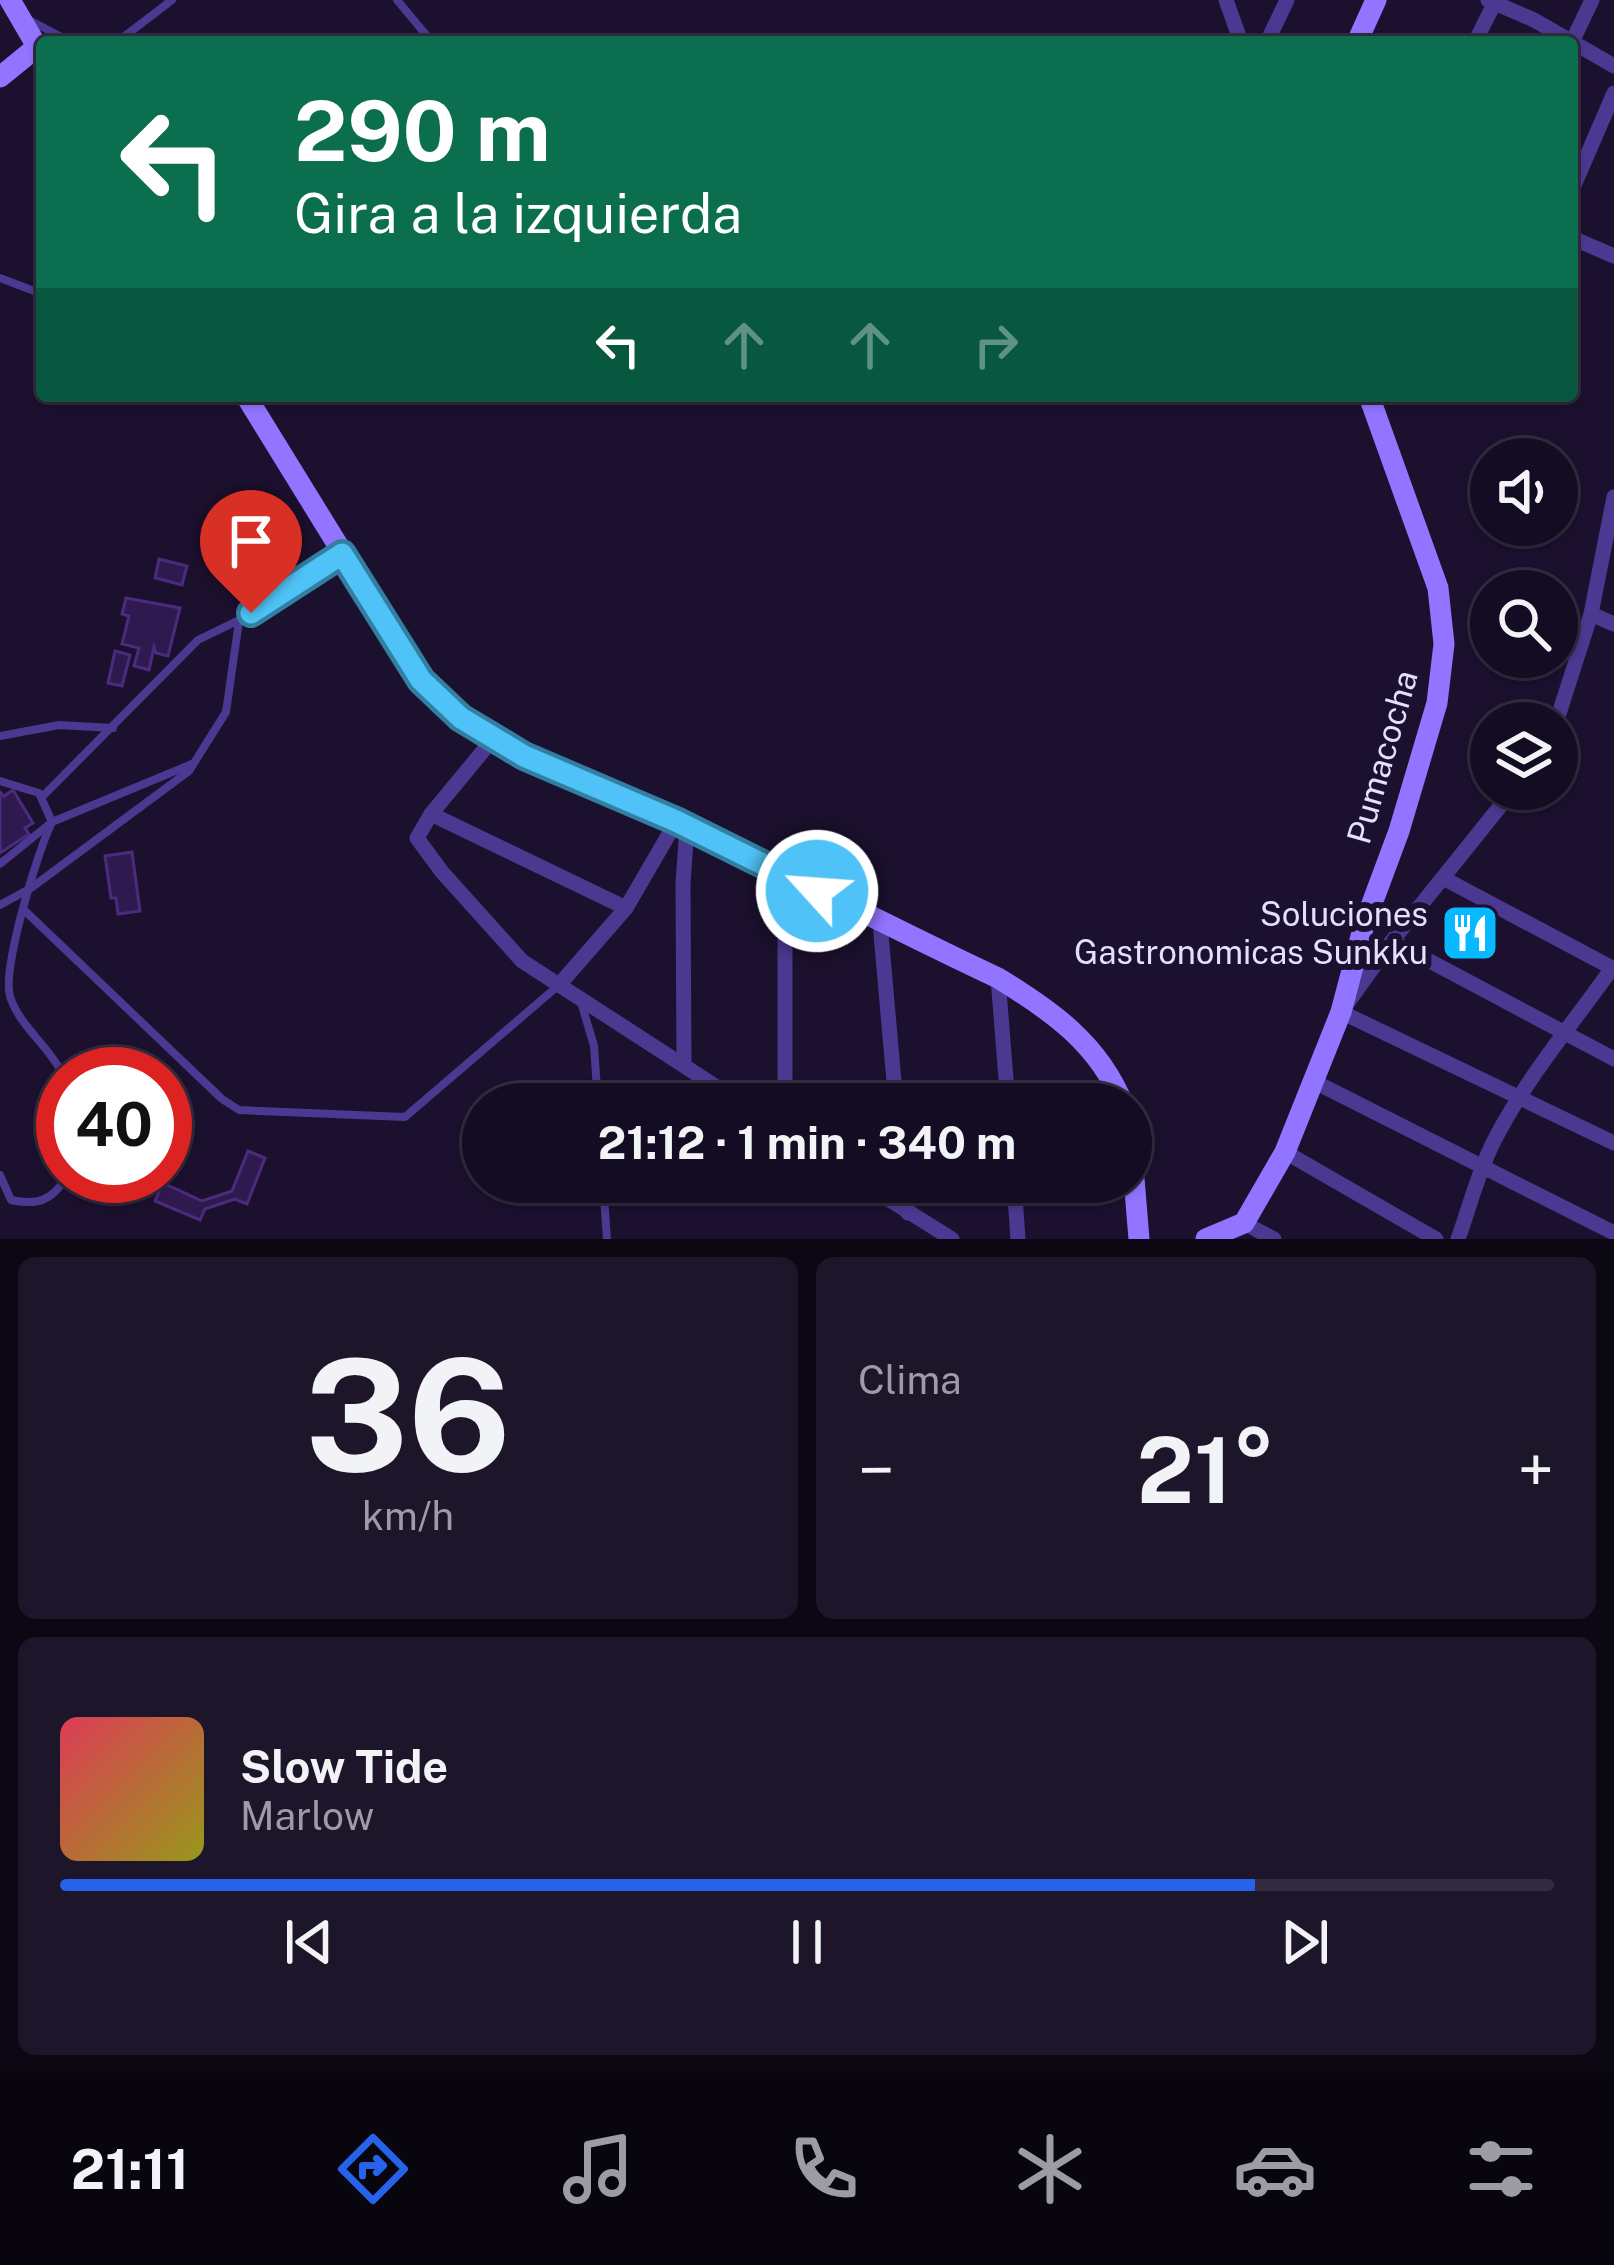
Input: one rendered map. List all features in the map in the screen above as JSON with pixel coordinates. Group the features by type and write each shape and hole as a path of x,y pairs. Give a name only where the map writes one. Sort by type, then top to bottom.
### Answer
{"street":[{"path":"1226,0 1239,36"},
{"path":"1270,36 1287,0"},
{"path":"1360,36 1376,0"},
{"path":"1574,36 1592,0"},
{"path":"1478,36 1493,1 1562,36"},
{"path":"14,6 36,44"},
{"path":"1578,45 1614,66"},
{"path":"0,77 36,54"},
{"path":"1578,176 1614,93"},
{"path":"1578,241 1614,256"},
{"path":"250,402 421,680 461,718 494,740 681,824 998,978 1047,1008 1079,1036 1112,1083"},
{"name":"Pumacocha","path":"1244,1223 1285,1152 1341,1012 1364,925 1399,831 1437,703 1444,644 1438,588 1371,402"},
{"path":"1563,702 1592,614 1614,497"},
{"path":"1592,614 1614,624"},
{"path":"494,740 431,814 417,838 522,961 711,1083"},
{"path":"1497,810 1392,940 1341,1012 1614,1143"},
{"path":"431,814 626,908"},
{"path":"559,986 626,908 681,824"},
{"path":"681,824 684,1065"},
{"path":"785,875 785,1083"},
{"path":"1443,878 1613,969 1520,1098 1482,1166 1458,1239"},
{"path":"880,922 894,1083"},
{"path":"1392,940 1614,1059"},
{"path":"998,978 1006,1083"},
{"path":"1311,1080 1604,1233"},
{"path":"1285,1152 1436,1239"},
{"path":"893,1203 952,1239"},
{"path":"907,1203 908,1213"},
{"path":"1015,1203 1018,1239"},
{"path":"1136,1203 1139,1239"},
{"path":"1216,1238 1244,1223 1274,1239"}],"lane":[{"path":"125,36 172,0"},
{"path":"397,0 427,36"},
{"path":"14,6 62,36"},
{"path":"0,278 36,292"},
{"path":"42,797 198,640 239,621 342,554"},
{"path":"0,905 31,888 189,771 226,712 239,621"},
{"path":"0,736 59,725 114,728"},
{"path":"0,864 52,822 194,764"},
{"path":"0,781 42,797 52,822 38,850 10,958 10,998 43,1047"},
{"path":"24,910 239,1111 405,1117 559,986"},
{"path":"581,1001 594,1046 597,1083"},
{"path":"0,1175 11,1200 36,1203"},
{"path":"604,1203 607,1239"}],"building":[{"path":"159,559 187,566 182,585 155,578"},
{"path":"126,598 180,608 168,656 156,653 154,647 149,670 134,666 139,648 122,644 129,616 122,614"},
{"path":"115,651 130,655 122,686 108,683"},
{"path":"13,790 33,823 25,828 29,834 0,853 0,792 4,796"},
{"path":"132,852 140,911 118,914 105,856"},
{"path":"248,1151 265,1158 247,1204 235,1199 205,1209 200,1220 160,1203 192,1203 192,1196 202,1201 232,1191"}],"place":[{"name":"Soluciones Gastronomicas Sunkku","path":"1470,933"}],"route":[{"path":"251,613 342,554 421,680 461,718 524,756 676,821 817,891"}]}
